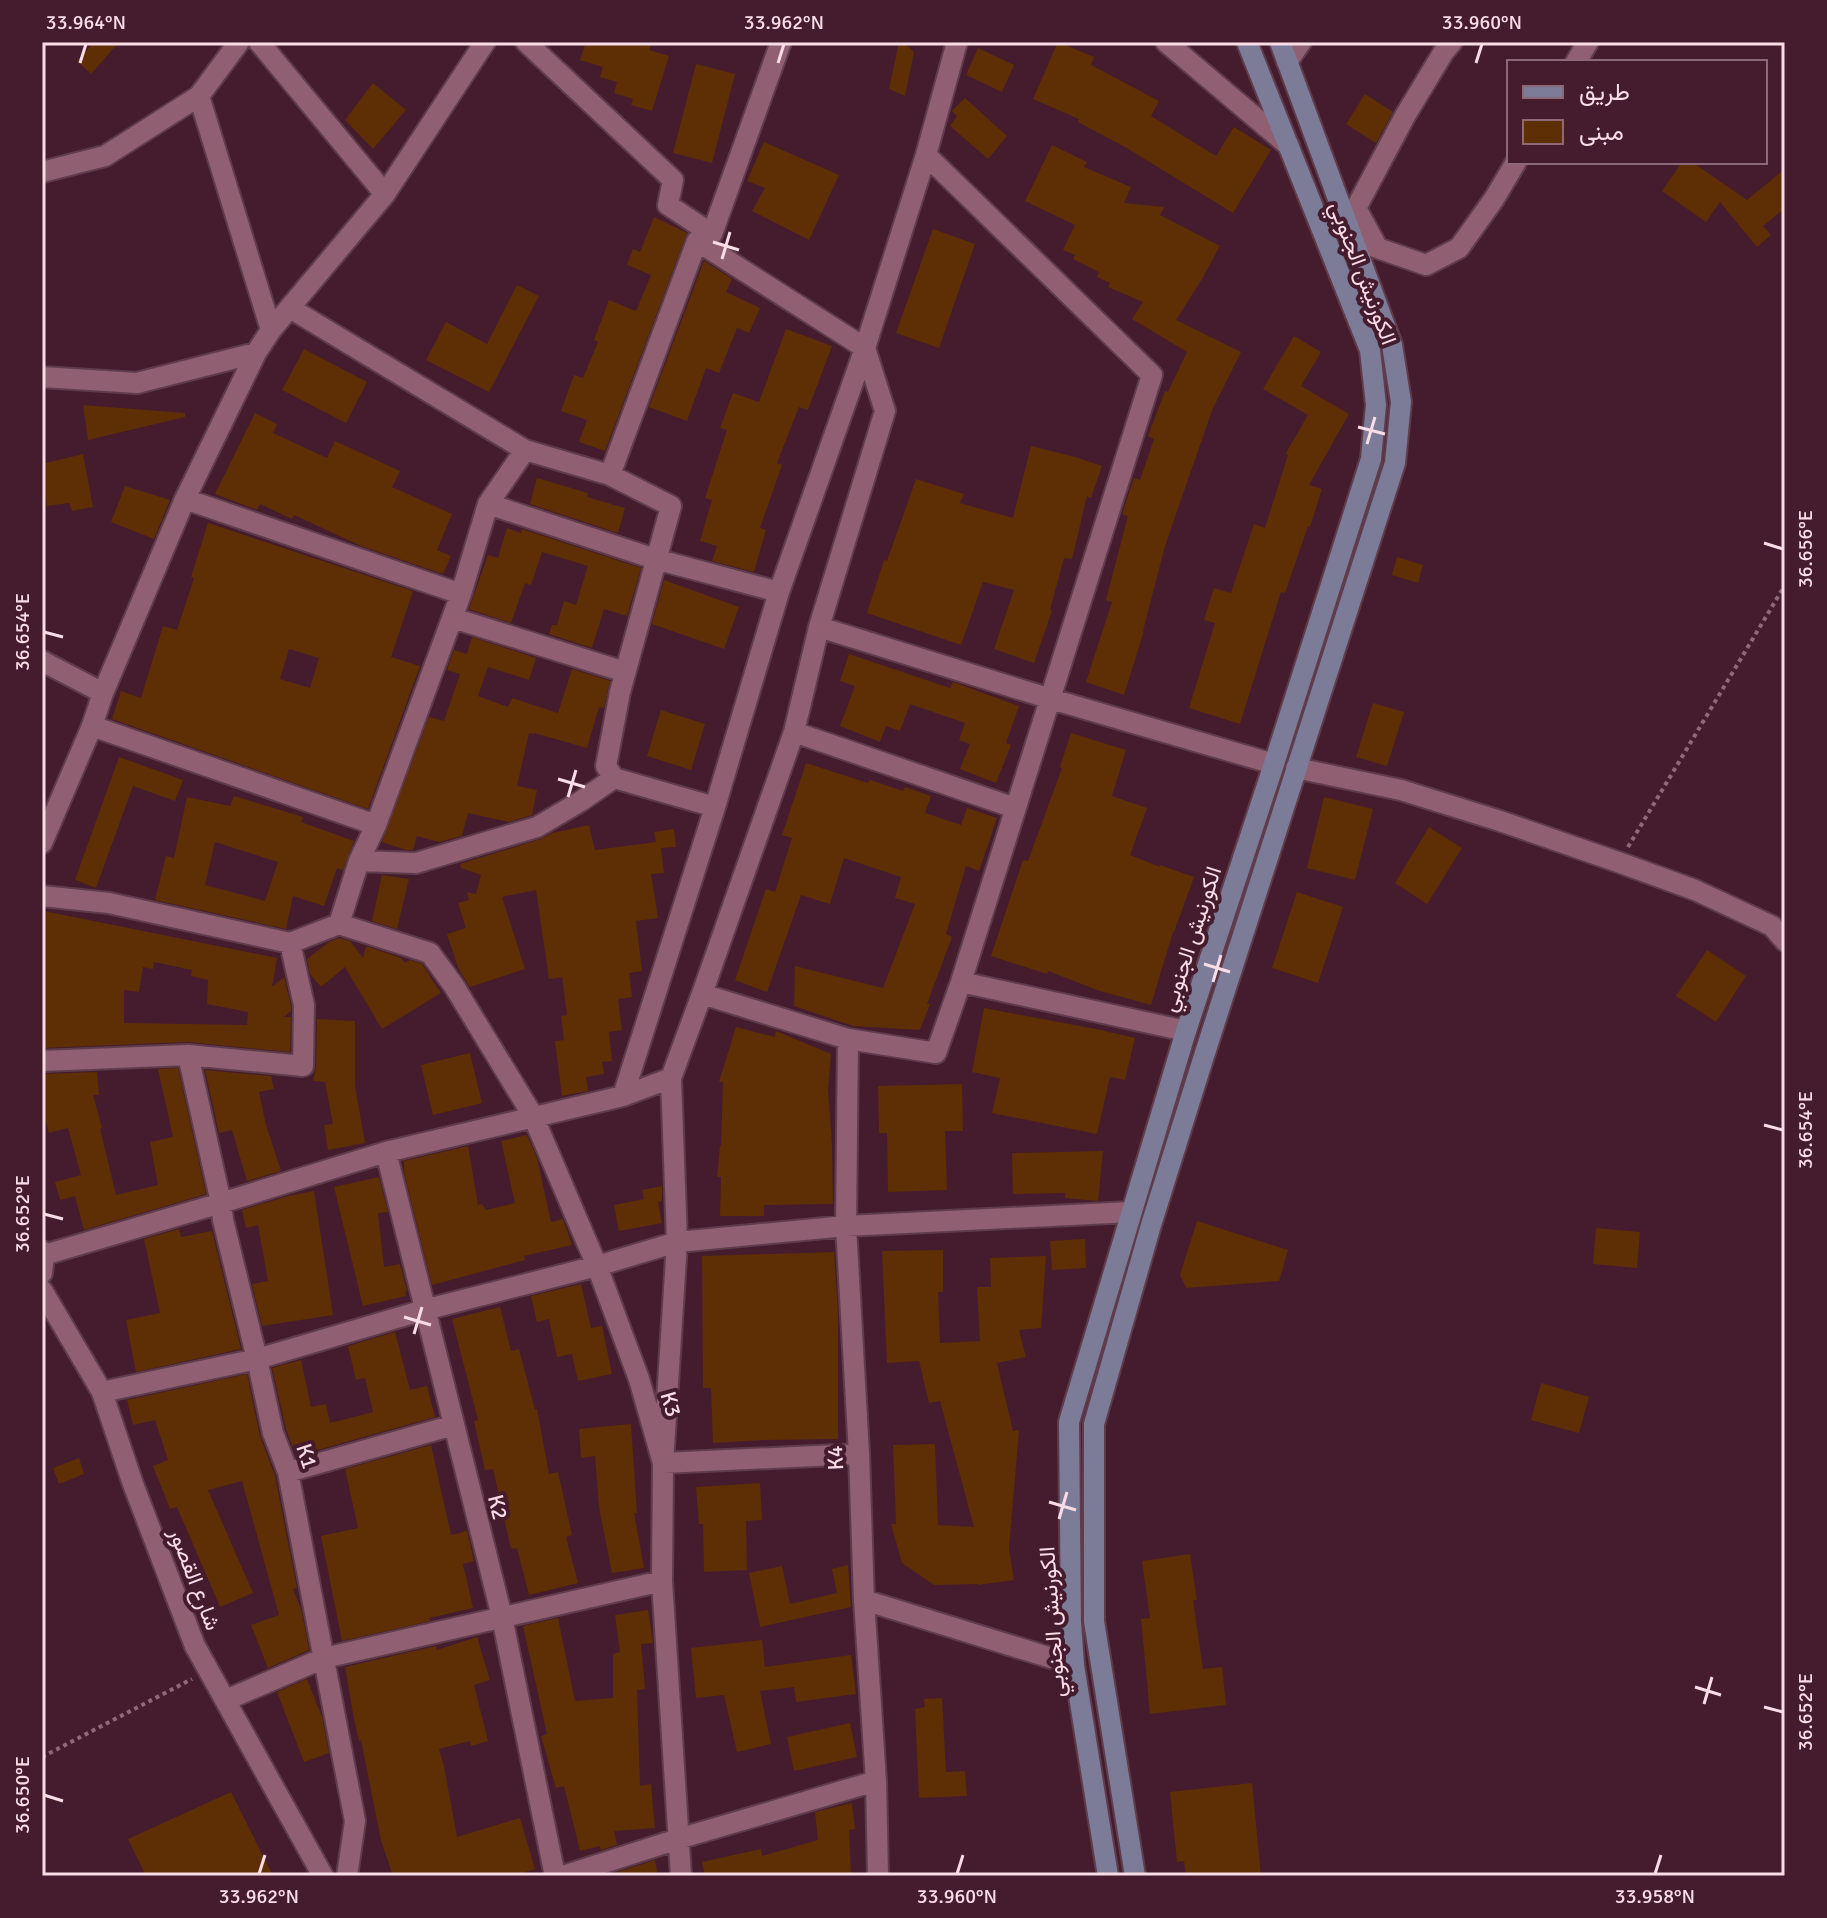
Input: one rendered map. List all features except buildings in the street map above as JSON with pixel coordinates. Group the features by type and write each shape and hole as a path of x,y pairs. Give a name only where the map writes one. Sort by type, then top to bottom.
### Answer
{"main road":[{"name":"الكورنيش الجنوبي","path":"1108,1876 1074,1665 1069,1422 1186,1031 1371,459 1376,405 1370,350 1247,42"},
{"name":"الكورنيش الجنوبي","path":"1135,1876 1094,1621 1094,1424 1151,1225 1395,463 1401,402 1392,345 1280,42"}],"street":[{"path":"42,172 105,156 199,96 239,42"},
{"path":"259,42 385,194"},
{"path":"42,843 185,499 256,353 271,330 385,194 485,42"},
{"path":"526,42 673,180 668,205 704,237 865,348 885,411 819,627 794,732 671,1078 677,1242 663,1463 859,1454"},
{"path":"610,475 781,42"},
{"path":"623,1096 715,807 779,592 865,348 926,155 957,42"},
{"path":"1166,42 1289,146"},
{"path":"1287,62 1301,42"},
{"path":"1377,247 1356,208 1405,116 1452,42"},
{"path":"1577,60 1588,42"},
{"path":"199,96 271,330"},
{"path":"702,994 848,1039 936,1053 1152,375 926,155"},
{"path":"1353,240 1426,265 1459,248 1515,164"},
{"path":"290,308 525,450 610,475 671,506 625,672 606,766 614,778 715,807"},
{"path":"42,377 137,383 256,353"},
{"path":"42,896 109,903 290,943 339,924 359,861 376,825 453,618 488,504 525,450"},
{"path":"185,499 461,594"},
{"path":"488,504 655,559 779,592"},
{"path":"453,618 625,672"},
{"path":"819,627 1274,764"},
{"path":"42,661 103,693"},
{"path":"92,726 376,825"},
{"path":"794,732 1015,808"},
{"path":"1296,768 1401,790 1500,821 1695,890 1781,933"},
{"path":"359,861 416,863 537,827 614,778"},
{"name":"K3","path":"339,924 430,953 454,986 533,1116 597,1266 639,1379 663,1463 662,1581 681,1876"},
{"path":"42,1061 188,1055 303,1066 304,1005 290,943"},
{"path":"961,982 1186,1031"},
{"name":"K4","path":"848,1039 846,1226 876,1781 878,1876"},
{"name":"K1","path":"188,1055 273,1433 288,1472 355,1821 347,1876"},
{"path":"43,1260 386,1152 623,1096 671,1078"},
{"name":"K2","path":"386,1152 502,1617 555,1876"},
{"path":"102,1392 257,1359 677,1242 846,1226 1131,1212"},
{"name":"شارع القصور","path":"42,1290 102,1392 133,1484 195,1646 323,1876"},
{"path":"288,1472 454,1425"},
{"path":"226,1700 324,1658 662,1581"},
{"path":"864,1600 1074,1665"},
{"path":"563,1876 876,1781"}],"path":[{"path":"1618,862 1785,585"},
{"path":"42,1757 207,1671"}]}
